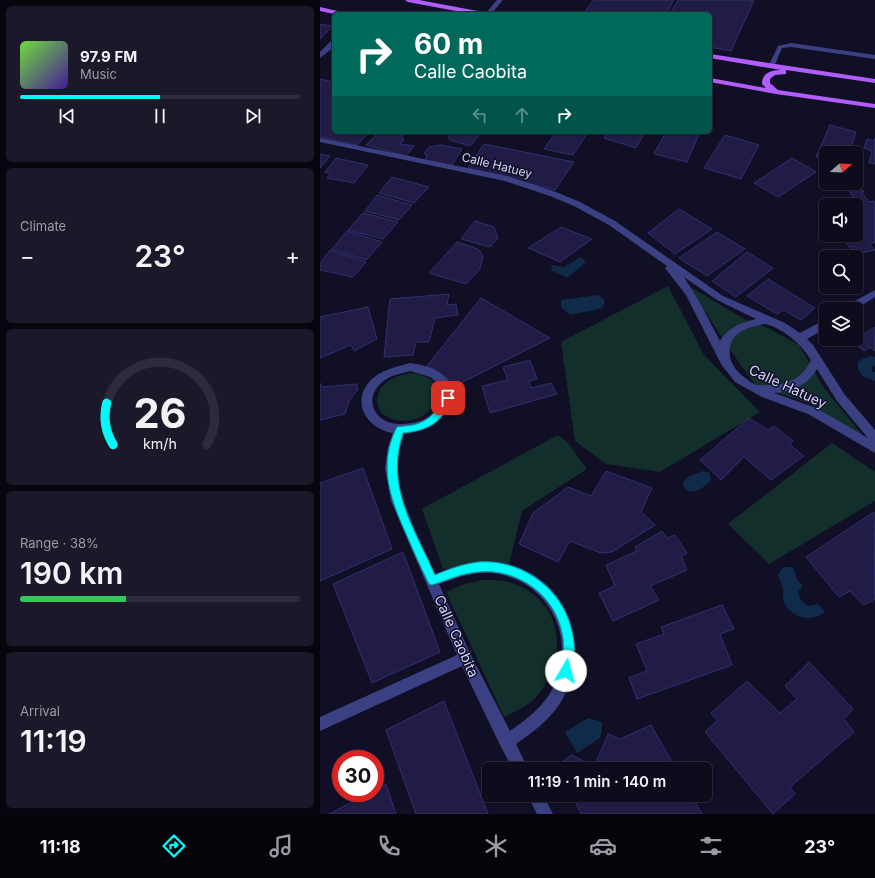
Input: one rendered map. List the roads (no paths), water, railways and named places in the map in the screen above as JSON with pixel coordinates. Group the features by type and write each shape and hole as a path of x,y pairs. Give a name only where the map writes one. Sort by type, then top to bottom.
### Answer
{"main road":[{"path":"408,0 472,12"},
{"path":"320,9 334,12"},
{"path":"712,56 771,67 875,81"},
{"path":"712,75 749,82 758,80 759,73 749,63"},
{"path":"776,92 766,81 767,76 774,72 788,72 844,81 863,79"},
{"path":"712,80 776,92 875,106"}],"street":[{"path":"320,56 332,45"},
{"name":"Calle Hatuey","path":"320,140 507,179 553,194 577,204 612,223 720,298 781,326 800,338 809,348 841,398 875,438"},
{"name":"Calle Hatuey","path":"654,252 677,275 704,320 728,365 739,379 775,398 811,410 846,429 875,448"},
{"path":"860,302 875,293"},
{"path":"728,365 724,354 725,344 730,334 740,327 752,322 767,320"},
{"path":"800,338 819,326"},
{"path":"754,387 772,389 788,387 802,381 812,371 816,360"},
{"path":"417,368 434,373 442,379 447,388 448,398 444,408 437,417 426,424 413,429 400,430 386,428 376,422 368,414 366,403 368,393 374,383 384,375 397,369 417,368"},
{"name":"Calle Caobita","path":"400,430 394,447 391,468 397,501 465,658 517,762"},
{"path":"432,581 455,571 480,567 505,569 527,577 546,591 560,610 568,633 569,658 563,683 549,707 528,727 506,742"},
{"path":"320,724 465,658"},
{"path":"539,802 545,814"}],"lane":[{"path":"490,12 500,0"},
{"path":"771,67 780,47 792,45 875,57"}],"water":[{"path":"581,257 586,262 567,278 551,270 552,265 564,267"},
{"path":"597,295 605,300 603,308 570,315 561,307 561,300"},
{"path":"871,356 875,357 875,366 872,367 872,372 875,372 875,381 862,376 858,369 858,362"},
{"path":"703,471 710,473 711,480 700,489 687,491 682,483 688,477"},
{"path":"783,567 793,567 797,579 803,586 798,592 801,600 808,606 818,604 825,612 808,618 795,615 790,611 783,600 783,588 778,576"},
{"path":"588,718 602,722 600,738 577,753 565,732"}]}
